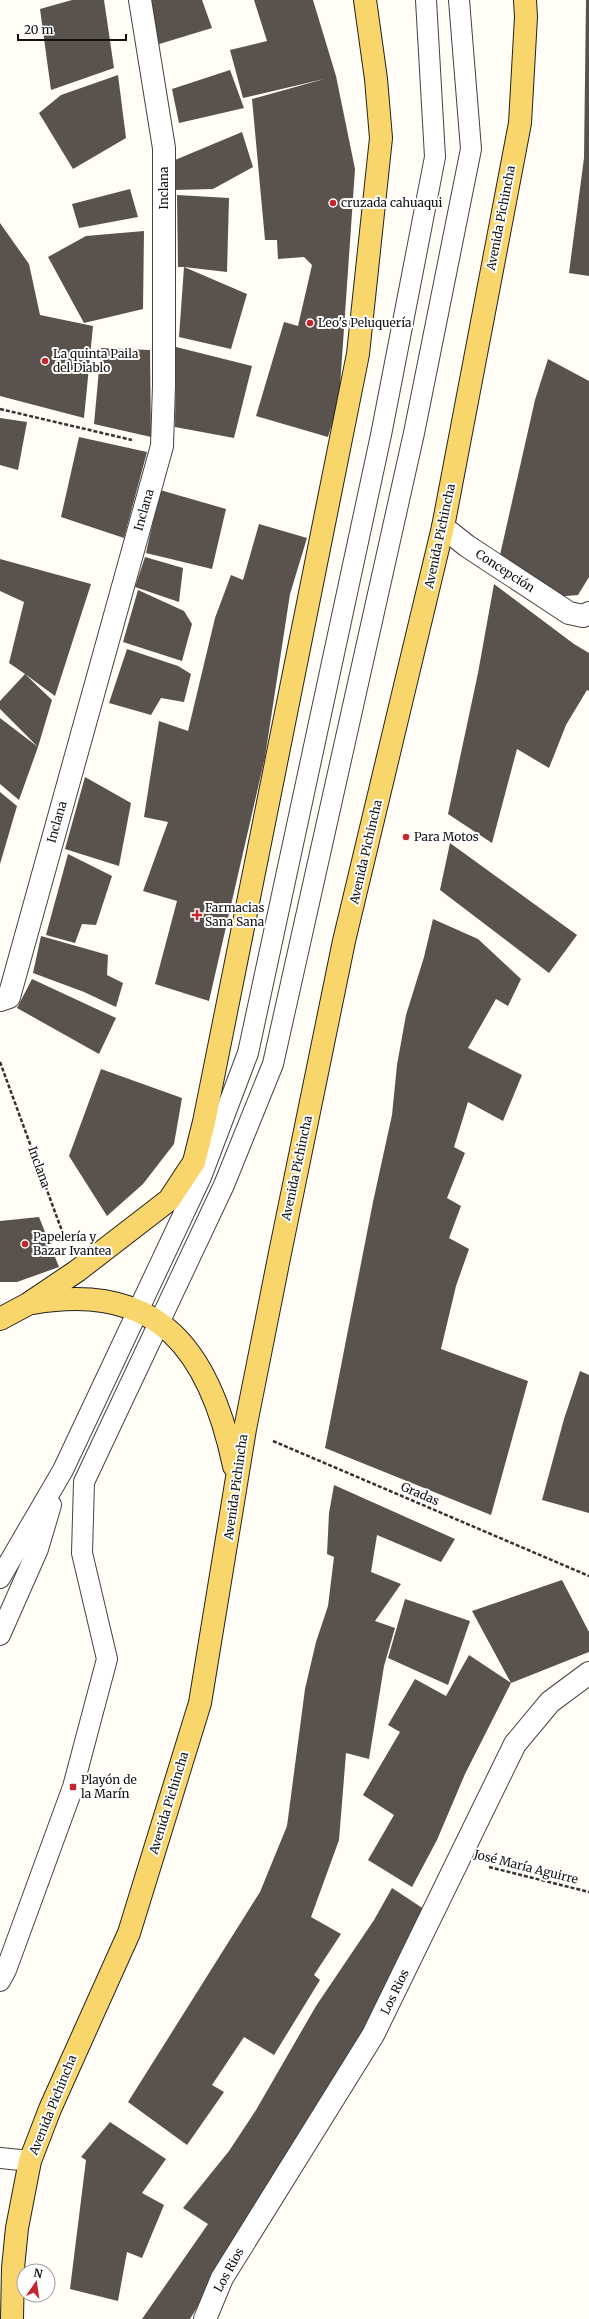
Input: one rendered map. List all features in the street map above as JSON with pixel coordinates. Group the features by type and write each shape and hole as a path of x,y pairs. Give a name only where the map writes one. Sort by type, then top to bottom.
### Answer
{"main road":[{"path":"1,1318 28,1304 77,1271 170,1200 194,1162 204,1122 358,354 381,138 376,79 365,0"},
{"name":"Avenida Pichincha","path":"12,2319 13,2268 17,2228 30,2161 53,2102 129,1933 200,1703 230,1530 245,1428 344,941 443,527 520,123 526,17 525,0"},
{"path":"28,1304 80,1298 113,1302 137,1310 159,1321 178,1338 207,1380 221,1414 237,1477"},
{"path":"0,2239 30,2161"}],"street":[{"name":"Inclana","path":"0,1000 8,997 162,446 164,386 164,148 140,0"},
{"name":"Concepción","path":"443,527 467,546 579,613"},
{"name":"Los Rios","path":"205,2319 222,2278 373,2035 515,1744 550,1702 589,1673"}],"lane":[{"path":"0,1578 63,1470 137,1310 201,1177 248,1053 381,435 435,158 426,0"},
{"path":"0,1981 6,1970 73,1787 107,1659 82,1553 84,1482 224,1185 273,1064 414,433 471,149 459,0"},
{"path":"0,1635 38,1549 63,1470"},
{"path":"0,2158 30,2161"}],"path":[{"path":"0,409 162,446"},
{"name":"Inclana","path":"0,1062 77,1271"},
{"name":"Gradas","path":"245,1428 589,1576"},
{"name":"José María Aguirre","path":"459,1860 589,1892"}],"building":[{"path":"72,0 104,0 114,68 51,90 40,9"},
{"path":"149,0 202,0 212,28 156,45"},
{"path":"254,0 313,0 336,76 355,169 339,401 328,437 256,416 284,322 298,326 312,265 304,257 278,259 277,240 265,240 252,99 324,79 243,98 230,50 267,41"},
{"path":"586,0 589,0 589,276 569,273 584,158"},
{"path":"230,70 244,108 179,123 172,89"},
{"path":"118,75 126,138 73,169 39,113 61,95"},
{"path":"242,132 253,167 213,189 174,190 175,160"},
{"path":"130,189 138,217 79,228 72,204"},
{"path":"177,195 229,198 227,272 178,267"},
{"name":"La quinta Paila del Diablo","path":"0,223 29,264 40,315 93,326 84,418 0,396"},
{"path":"144,231 143,309 84,323 48,257 86,236"},
{"path":"184,267 247,294 231,349 179,337"},
{"path":"176,347 252,366 234,438 175,427"},
{"path":"101,348 150,350 151,437 94,424"},
{"path":"548,359 589,381 589,577 578,595 554,597 500,555 535,400"},
{"path":"0,418 27,422 18,470 0,465"},
{"path":"79,437 147,452 124,538 61,517"},
{"path":"160,490 226,509 212,569 146,553"},
{"path":"259,524 307,538 290,594 265,757 209,1001 155,984 177,901 143,891 168,822 144,817 159,721 188,731 215,618 231,575 243,580"},
{"path":"145,557 183,568 179,602 135,587"},
{"path":"0,559 91,584 55,696 9,663 24,602 0,591"},
{"path":"494,584 574,644 589,653 589,691 587,690 566,725 549,768 517,749 492,843 448,814 478,673"},
{"path":"138,590 184,611 192,624 182,661 123,642"},
{"path":"127,649 178,666 191,674 184,702 161,698 151,715 109,703"},
{"path":"25,674 52,700 38,747 0,709 0,701"},
{"path":"0,718 38,747 19,800 0,784"},
{"path":"85,777 131,803 119,866 65,849"},
{"path":"0,792 17,806 0,864"},
{"path":"450,843 577,935 549,973 440,890"},
{"path":"68,854 112,876 96,925 82,924 75,943 46,935"},
{"path":"433,919 478,939 521,979 508,1006 496,999 468,1048 522,1075 503,1121 468,1102 454,1147 465,1153 447,1198 461,1206 449,1238 469,1249 456,1286 441,1349 528,1381 491,1515 325,1448 373,1202 392,1115 397,1065 406,1015 424,957"},
{"path":"41,936 108,955 107,975 123,983 116,1007 84,992 33,973"},
{"path":"32,979 116,1018 99,1054 17,1008"},
{"path":"101,1069 182,1098 174,1144 143,1184 107,1216 69,1156"},
{"name":"Papelería y Bazar Ivantea","path":"39,1217 59,1267 17,1282 0,1282 0,1221"},
{"path":"580,1371 589,1375 589,1513 542,1500 564,1419"},
{"path":"334,1485 455,1539 441,1562 377,1535 371,1572 401,1584 375,1621 395,1628 384,1666 369,1759 346,1753 339,1840 311,1917 341,1934 314,1975 320,1980 274,2055 244,2037 212,2085 224,2092 187,2145 128,2102 260,1892 287,1826 305,1689 316,1642 328,1606 334,1557 327,1554 329,1513"},
{"path":"562,1580 589,1632 589,1652 511,1683 472,1611"},
{"path":"405,1599 470,1621 448,1685 388,1658"},
{"path":"469,1655 511,1683 465,1774 437,1840 412,1887 368,1860 394,1815 363,1795 400,1732 388,1725 415,1679 446,1696"},
{"path":"392,1888 436,1917 190,2319 142,2319 208,2224 183,2208 229,2151 256,2110 316,2006 374,1920"},
{"path":"110,2122 166,2159 142,2193 164,2205 142,2258 127,2252 118,2301 70,2289 86,2160 81,2157"}],"place":[{"name":"cruzada cahuaqui","path":"333,203"},
{"name":"Leo's Peluquería","path":"310,323"},
{"name":"La quinta Paila del Diablo","path":"45,361"},
{"name":"Para Motos","path":"406,837"},
{"name":"Farmacias Sana Sana","path":"197,915"},
{"name":"Papelería y Bazar Ivantea","path":"25,1244"},
{"name":"Playón de la Marín","path":"73,1787"}]}
